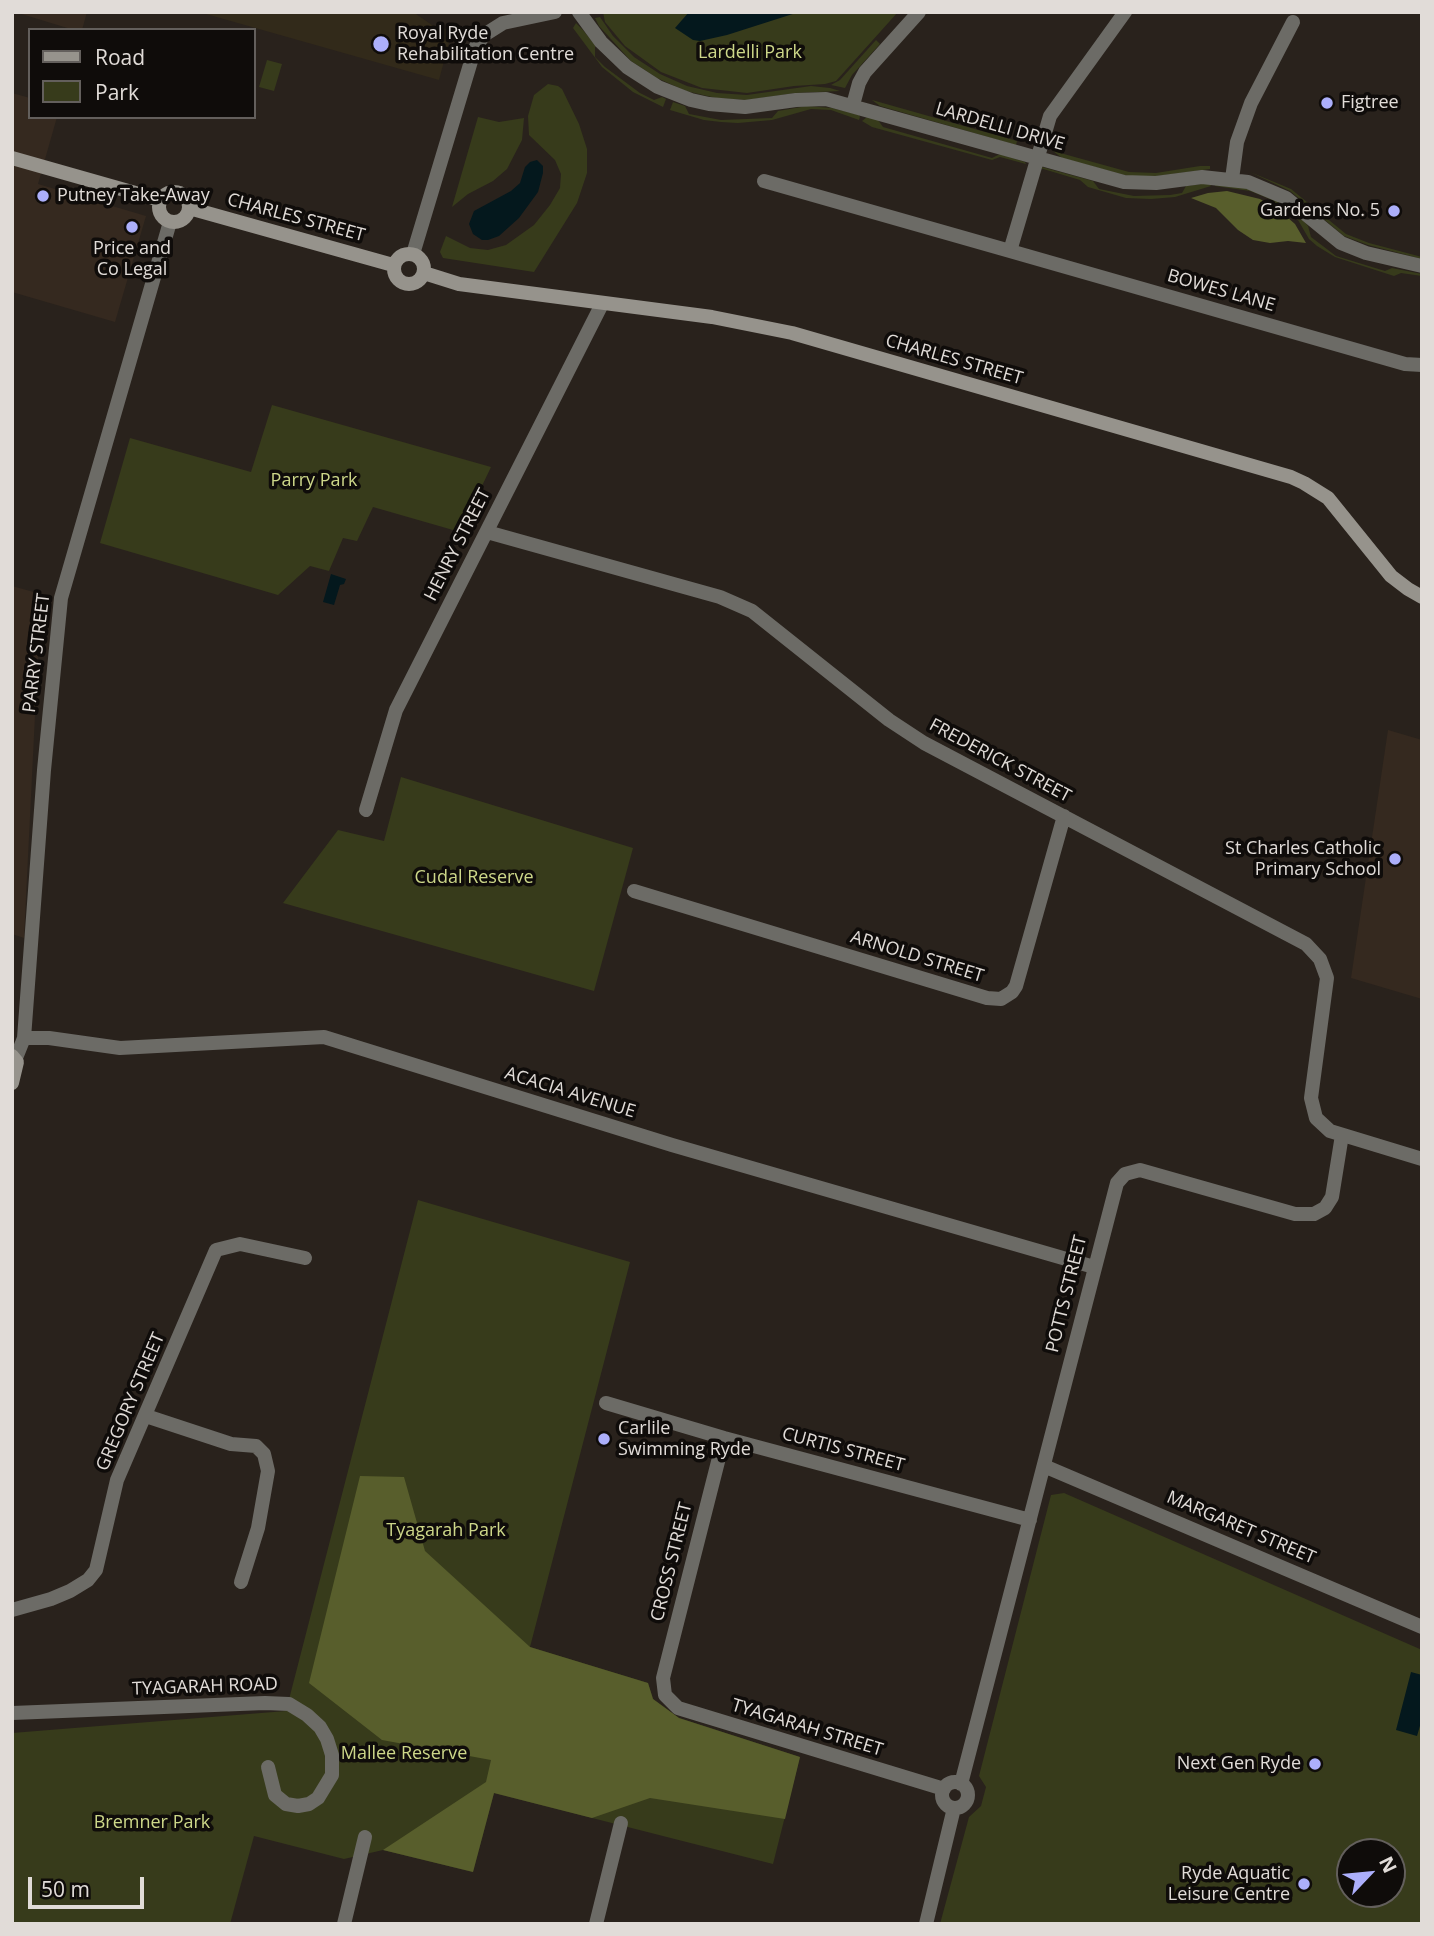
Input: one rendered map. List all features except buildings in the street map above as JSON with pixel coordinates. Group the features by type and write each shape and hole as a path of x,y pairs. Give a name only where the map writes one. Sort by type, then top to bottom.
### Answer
{"street":[{"path":"412,254 475,48 484,35 496,26 555,12"},
{"name":"LARDELLI DRIVE","path":"579,12 613,56 642,78 674,94 727,107 827,99 1124,182 1156,184 1202,177 1233,179 1263,187 1286,198 1341,243 1377,256 1422,266"},
{"path":"853,105 865,72 919,12"},
{"path":"1010,251 1050,116 1125,12"},
{"path":"1233,179 1237,142 1251,103 1293,22"},
{"path":"12,158 160,200"},
{"name":"BOWES LANE","path":"764,181 1405,364 1422,365"},
{"path":"178,192 186,198 189,208 183,220 170,222 161,216 160,200 167,193 178,192"},
{"name":"CHARLES STREET","path":"189,208 393,265"},
{"name":"PARRY STREET","path":"14,1057 24,1038 44,769 61,598 170,222"},
{"path":"412,254 422,261 424,273 416,283 404,284 395,277 393,265 401,255 412,254"},
{"name":"CHARLES STREET","path":"424,273 459,284 712,317 792,333 1291,477 1328,498 1391,576 1422,597"},
{"name":"HENRY STREET","path":"366,810 396,710 602,304"},
{"name":"FREDERICK STREET","path":"486,532 720,597 744,607 767,621 906,732 1306,944 1314,951 1324,968 1327,988 1311,1105 1320,1123 1330,1131 1342,1135"},
{"name":"ARNOLD STREET","path":"634,891 987,998 1000,999 1012,992 1016,986 1064,816"},
{"name":"ACACIA AVENUE","path":"24,1038 49,1038 120,1048 324,1037 672,1145 1094,1267"},
{"path":"12,1083 17,1067 14,1057"},
{"path":"1342,1135 1422,1159"},
{"name":"POTTS STREET","path":"961,1784 1114,1189 1125,1174 1140,1170 1308,1216 1325,1208 1332,1196 1342,1135"},
{"name":"GREGORY STREET","path":"12,1610 70,1591 88,1580 96,1570 117,1480 216,1250 240,1244 305,1258"},
{"name":"CURTIS STREET","path":"606,1404 1030,1520"},
{"path":"146,1416 231,1444 256,1446 264,1454 268,1471 258,1528 241,1582"},
{"name":"CROSS STREET","path":"665,1695 663,1678 724,1438"},
{"name":"MARGARET STREET","path":"1044,1466 1422,1627"},
{"name":"TYAGARAH STREET","path":"665,1695 678,1708 944,1789"},
{"name":"TYAGARAH ROAD","path":"12,1713 289,1704 307,1714 320,1727 332,1755 332,1775 318,1798 309,1804 298,1806 286,1804 275,1795 268,1767"},
{"path":"951,1783 961,1784 967,1789 968,1797 965,1804 954,1808 944,1801 944,1789 951,1783"},
{"path":"926,1924 954,1808"},
{"path":"596,1924 621,1823"},
{"path":"345,1924 365,1837"}],"shaded area":[{"path":"15,12 87,12 83,28 67,28"},
{"name":"Royal Ryde Rehabilitation Centre","path":"199,12 413,12 432,25 452,31 439,80"},
{"path":"689,12 799,12 700,41 693,40 675,28"},
{"path":"12,93 28,97 28,119 56,119 38,184 146,216 115,322 12,292"},
{"path":"537,160 543,166 538,192 519,218 499,236 488,240 482,240 473,234 469,224 474,211 511,191 520,183 525,167"},
{"path":"331,574 346,579 344,584 340,585 334,605 323,602"},
{"path":"12,586 41,594 24,938 12,934"},
{"name":"St Charles Catholic Primary School","path":"1388,730 1422,740 1422,999 1351,978"},
{"path":"1411,1672 1422,1675 1422,1719 1417,1736 1396,1730"}],"green space":[{"name":"Lardelli Park","path":"603,12 898,12 836,81 747,93 702,88 661,72 625,46 605,22"},
{"path":"600,17 613,36 634,57 660,74 687,86 717,93 747,95 811,86 840,91 795,93 747,100 716,98 686,91 657,78 631,61 599,26 595,18"},
{"path":"576,23 595,45 595,57 605,67 640,93 654,100 662,97 666,99 663,107 633,92 602,67 573,28"},
{"path":"876,40 880,44 852,75 845,88 831,85 840,80"},
{"path":"267,60 282,64 274,91 259,87"},
{"path":"548,84 562,89 579,124 587,149 587,173 577,203 534,272 443,258 440,252 446,236 470,248 488,250 506,245 534,225 550,205 560,188 561,174 555,160 529,135 528,116 534,95"},
{"path":"872,100 1017,141 1016,145 880,106"},
{"path":"673,102 685,106 689,114 721,120 772,118 778,111 807,106 832,108 860,117 859,120 831,110 811,109 772,120 721,122 670,110"},
{"path":"478,117 499,122 524,118 522,140 507,169 452,207"},
{"path":"867,117 878,120 883,127 992,158 1000,154 1026,164 1000,157 992,160 872,127 862,121"},
{"path":"1053,151 1129,172 1156,173 1200,166 1210,166 1210,169 1157,176 1128,176 1062,158"},
{"path":"1040,168 1093,181 1099,189 1134,196 1170,195 1182,193 1186,186 1211,186 1175,197 1126,198 1088,187 1080,180"},
{"path":"1250,172 1291,189 1346,234 1422,259 1344,236 1290,191"},
{"path":"1215,184 1240,186 1273,198 1301,218 1308,226 1311,237 1336,256 1385,271 1392,268 1422,276 1401,273 1394,276 1335,257 1309,239 1298,220 1272,200 1250,191"},
{"path":"1227,191 1260,199 1279,210 1295,224 1306,243 1253,240 1238,230 1216,208 1191,198"},
{"name":"Parry Park","path":"272,405 491,467 460,532 373,507 357,541 343,538 329,571 310,566 278,595 100,543 130,438 251,472"},
{"name":"Cudal Reserve","path":"401,777 633,848 594,991 283,903 338,830 384,841"},
{"path":"418,1200 630,1262 530,1647 648,1683 653,1699 679,1718 800,1757 773,1864 494,1793 473,1872 383,1850 344,1859 254,1836 230,1924 12,1924 12,1733 286,1711"},
{"name":"Mallee Reserve","path":"360,1476 404,1477 425,1551 530,1647 648,1683 653,1699 679,1718 800,1757 785,1819 650,1798 592,1818 494,1793 473,1872 383,1850 486,1782 491,1760 382,1740 309,1683"},
{"path":"1064,1493 1422,1650 1422,1924 940,1924 969,1817 981,1806 986,1787 979,1776 1051,1495"}],"place":[{"name":"Royal Ryde Rehabilitation Centre","path":"381,44"},
{"name":"Figtree","path":"1327,103"},
{"name":"Putney Take-Away","path":"43,196"},
{"name":"Gardens No. 5","path":"1394,211"},
{"name":"Price and Co Legal","path":"132,227"},
{"name":"St Charles Catholic Primary School","path":"1395,859"},
{"name":"Carlile Swimming Ryde","path":"604,1439"},
{"name":"Next Gen Ryde","path":"1315,1764"},
{"name":"Ryde Aquatic Leisure Centre","path":"1304,1884"}],"park label":[{"name":"Tyagarah Park","path":"446,1531"},
{"name":"Bremner Park","path":"152,1823"}]}
